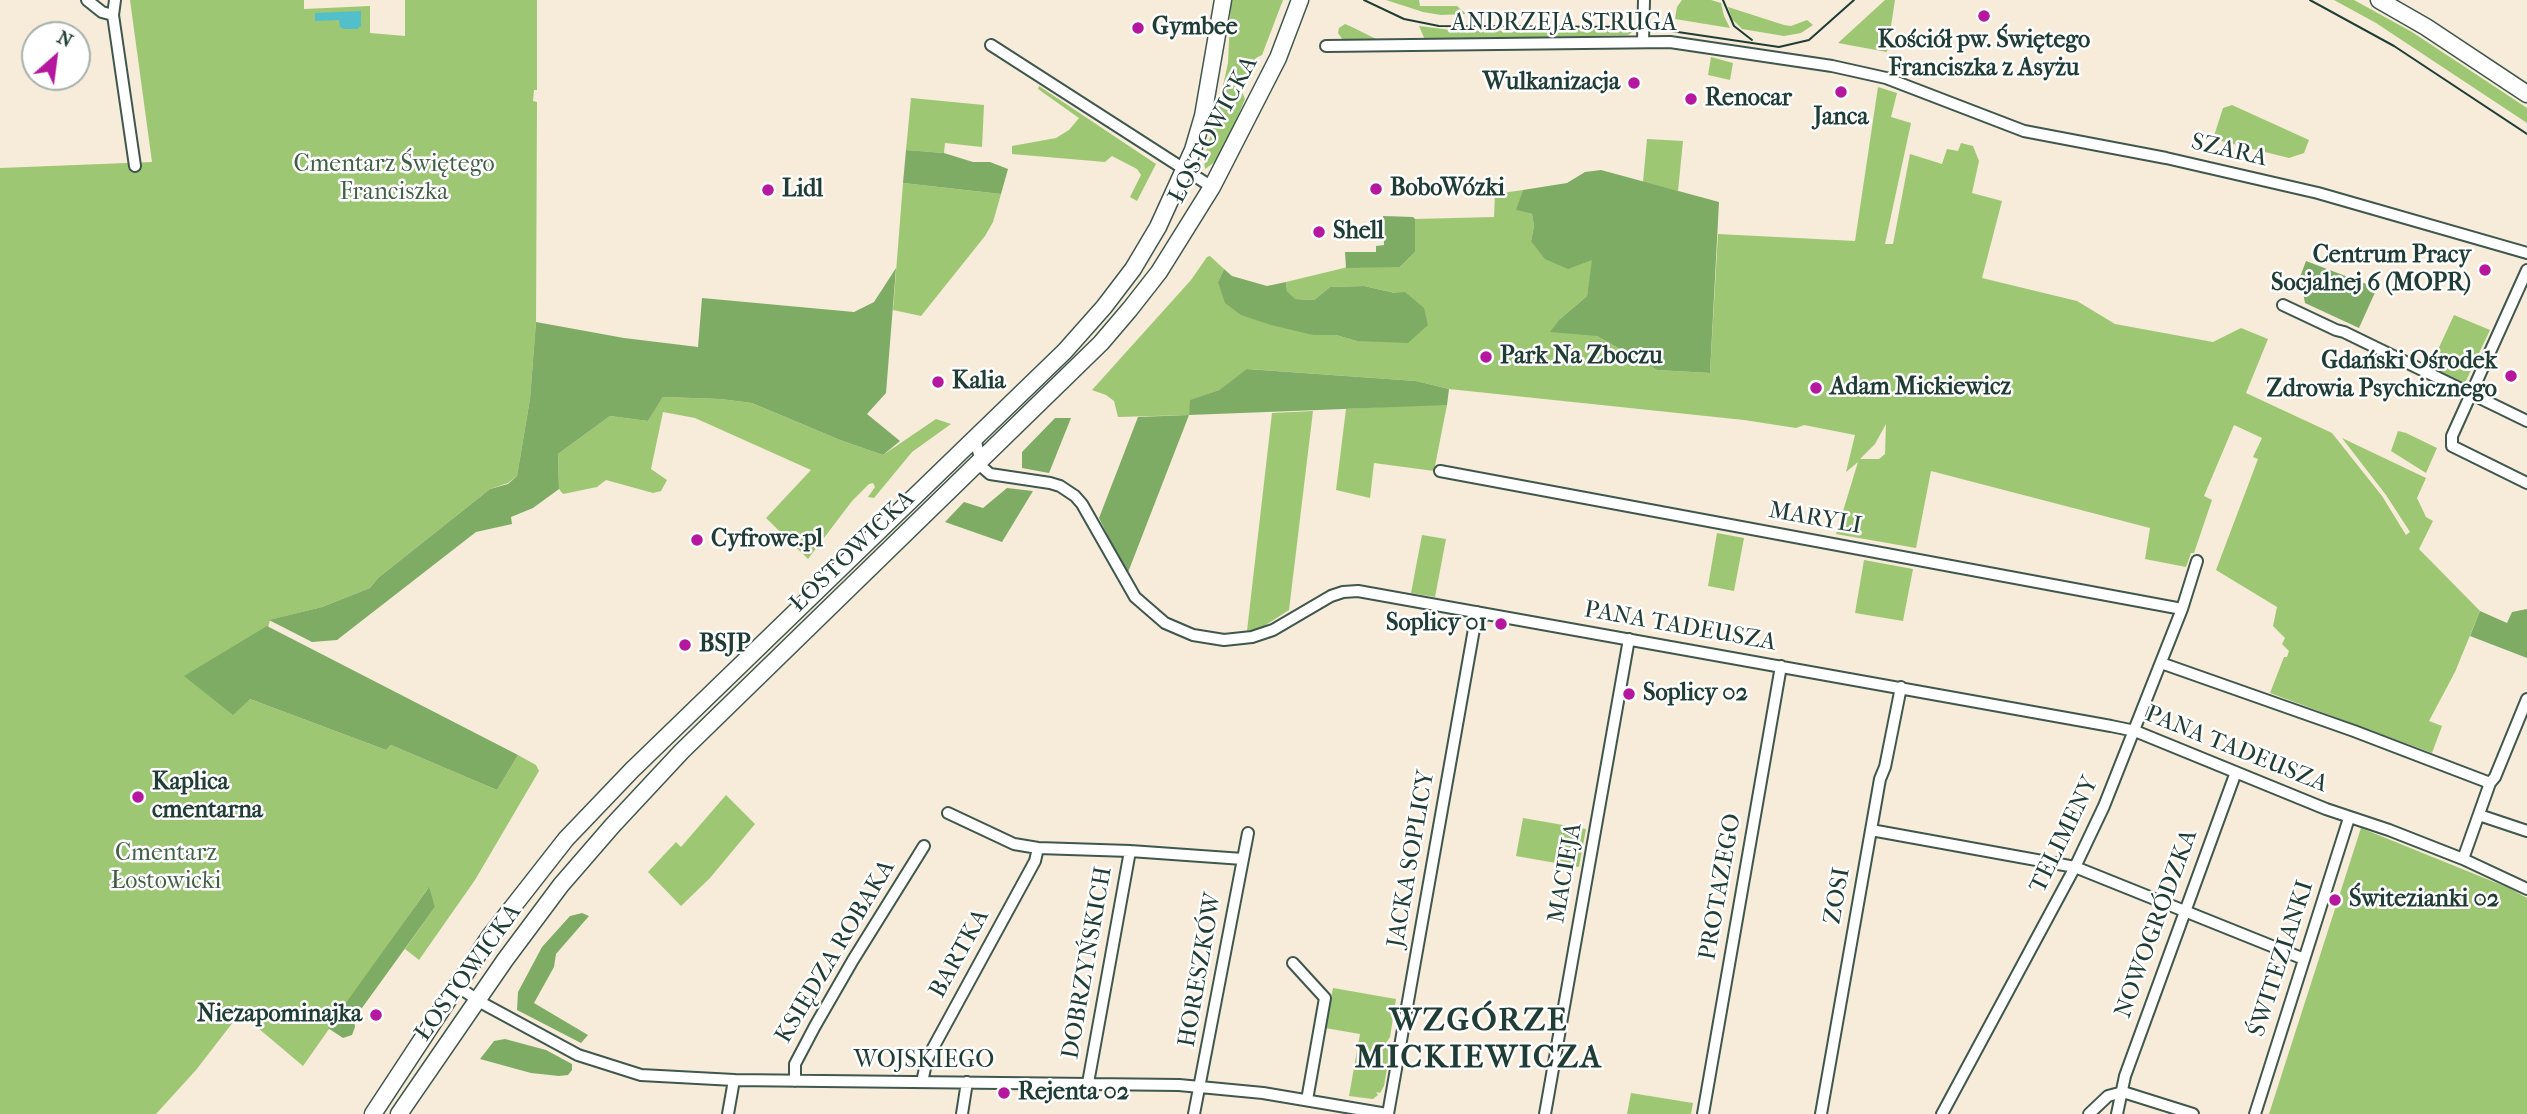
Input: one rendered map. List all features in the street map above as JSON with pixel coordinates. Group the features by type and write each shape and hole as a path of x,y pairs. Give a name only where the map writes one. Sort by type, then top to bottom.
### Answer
{"main road":[{"name":"ŁOSTOWICKA","path":"373,1114 490,936 575,829 1065,351 1133,269 1158,227 1185,170 1203,116 1223,0"},
{"name":"ŁOSTOWICKA","path":"399,1114 477,999 568,877 682,751 1101,343 1130,309 1159,272 1212,187 1278,58 1300,0"},
{"path":"2379,0 2396,4 2527,94"}],"street":[{"path":"87,0 102,12 113,15"},
{"path":"115,0 113,15 135,166"},
{"path":"1643,41 1644,0"},
{"name":"ANDRZEJA STRUGA","path":"1326,46 1670,42 1832,66 1886,78 1923,92"},
{"path":"991,45 1212,187"},
{"name":"SZARA","path":"1923,92 2024,131 2189,163 2318,193 2527,253"},
{"path":"2527,270 2452,436 2452,446 2527,483"},
{"path":"2283,305 2527,421"},
{"path":"975,438 980,460"},
{"name":"PANA TADEUSZA","path":"980,460 982,467 990,474 1060,486 1075,496 1135,597 1165,623 1193,635 1232,640 1260,635 1331,596 1349,591 1901,687 2134,731 2349,818 2389,830 2463,859 2527,889"},
{"name":"MARYLI","path":"1440,471 2182,609"},
{"name":"TELIMENY","path":"1942,1114 2075,867 2104,806 2182,609 2197,561"},
{"name":"JACKA SOPLICY","path":"1388,1114 1477,612"},
{"name":"MACIEJA","path":"1545,1114 1629,639"},
{"path":"2161,663 2354,731 2490,783"},
{"name":"PROTAZEGO","path":"1703,1114 1781,666"},
{"name":"ZOSI","path":"1821,1114 1871,830 1901,687"},
{"path":"2463,859 2490,783 2495,777 2527,699"},
{"name":"NOWOGRÓDZKA","path":"2117,1114 2124,1076 2236,772"},
{"path":"948,813 1014,844 1038,848 1243,859"},
{"path":"2479,814 2527,831"},
{"name":"ŚWITEZIANKI","path":"2255,1114 2349,818"},
{"path":"1871,830 2075,867 2304,959"},
{"name":"HORESZKÓW","path":"1194,1114 1248,833"},
{"name":"KSIĘDZA ROBAKA","path":"795,1081 795,1064 815,1026 923,846"},
{"name":"BARTKA","path":"922,1082 927,1059 1035,861 1038,848"},
{"name":"DOBRZYŃSKICH","path":"1088,1083 1130,851"},
{"path":"1293,962 1325,998 1307,1100"},
{"name":"WOJSKIEGO","path":"457,986 551,1042 600,1064 640,1074 734,1080 1201,1086 1388,1114"},
{"path":"728,1114 734,1080"},
{"path":"962,1114 967,1082"},
{"path":"2089,1114 2108,1096 2123,1092 2193,1114"}],"green space":[{"path":"130,0 304,0 304,9 370,6 370,33 405,36 405,0 537,0 537,90 534,90 533,101 537,102 536,322 530,399 517,476 508,483 490,489 378,578 370,588 322,607 270,620 250,699 386,750 391,745 497,790 518,755 536,765 539,771 475,880 419,960 405,949 435,907 428,888 303,1066 245,1017 240,1016 156,1114 0,1114 0,168 152,162"},
{"path":"1231,0 1283,0 1262,55 1256,58 1242,92 1245,99 1235,123 1216,161 1205,169 1204,158 1228,63"},
{"path":"1386,0 1419,0 1420,6 1457,6 1466,14 1441,15 1423,12"},
{"path":"1682,0 1711,0 1721,3 1730,28 1675,19 1677,7"},
{"path":"1885,0 1895,0 1887,52 1838,43"},
{"path":"2334,0 2354,0 2412,32 2527,108 2527,123 2376,23"},
{"path":"1728,7 1784,25 1791,26 1807,20 1813,25 1801,33 1784,36 1742,29 1732,19"},
{"path":"1345,24 1378,40 1343,40 1338,33 1339,28"},
{"path":"1419,26 1459,31 1637,29 1628,35 1425,40"},
{"path":"1711,57 1733,63 1730,80 1708,75"},
{"path":"1039,86 1156,164 1137,201 1130,197 1141,175 1137,169 1112,156 1105,162 1012,154 1012,146 1056,138 1069,130 1079,118 1038,89"},
{"path":"1878,87 1897,93 1891,117 1911,123 1885,244 1893,244 1910,154 1942,164 1947,149 1958,151 1961,143 1973,146 1979,161 1972,193 2002,201 1982,278 2077,301 2115,324 2213,342 2241,328 2268,339 2246,393 2332,433 2382,496 2406,535 2410,532 2386,495 2342,438 2426,478 2417,498 2426,517 2433,521 2419,549 2480,611 2455,672 2429,721 2442,726 2432,753 2270,693 2289,651 2282,644 2285,638 2273,626 2277,607 2216,570 2258,459 2253,457 2262,438 2234,425 2204,496 2212,500 2194,553 2191,553 2186,567 2145,559 2150,528 1931,471 1916,548 1836,534 1858,462 1846,472 1855,435 1804,425 1796,428 1744,420 1449,389 1416,381 1248,369 1219,390 1191,400 1189,415 1118,417 1114,401 1092,390 1210,256 1224,269 1218,282 1313,335 1336,335 1357,341 1418,332 1428,324 1395,293 1364,286 1330,287 1314,300 1294,299 1287,291 1286,282 1348,267 1400,267 1415,252 1415,219 1494,217 1495,194 1523,190 1517,210 1532,214 1534,226 1531,241 1593,260 1587,296 1560,319 1597,336 1657,370 1710,373 1718,234 1855,241","holes":["1886,424 1885,454 1879,459 1860,459 1875,444"]},
{"path":"911,98 984,105 982,147 945,143 944,153 906,150"},
{"path":"2232,105 2309,140 2304,153 2289,158 2213,139 2223,108"},
{"path":"1647,139 1683,141 1678,191 1643,182"},
{"path":"906,150 944,153 973,162 990,162 1008,169 1001,194 903,183"},
{"path":"1601,170 1719,202 1710,373 1657,370 1597,336 1550,332 1560,319 1587,296 1592,260 1568,269 1545,259 1531,241 1534,226 1532,214 1516,210 1523,190 1567,183 1585,172"},
{"path":"903,183 1001,194 993,222 985,236 921,316 893,310"},
{"path":"1383,216 1415,219 1415,252 1400,267 1346,268 1345,252 1376,252 1376,246 1384,245"},
{"path":"2306,261 2377,288 2359,328 2305,303 2300,277"},
{"path":"896,268 886,393 867,414 900,441 883,455 752,403 663,397 648,421 610,416 558,454 559,489 533,508 511,517 512,524 476,532 337,640 312,642 269,620 322,607 370,588 378,578 490,489 508,484 517,476 530,399 536,322 624,338 698,347 702,298 854,312 874,302"},
{"path":"1224,269 1232,276 1267,286 1286,282 1287,291 1295,299 1314,300 1330,287 1364,286 1395,293 1405,292 1424,308 1428,325 1408,343 1357,341 1336,335 1313,335 1271,325 1241,315 1225,303 1218,282"},
{"path":"2454,315 2490,330 2465,383 2430,367"},
{"path":"1247,369 1416,381 1449,389 1447,405 1189,415 1190,400 1219,390"},
{"path":"663,397 752,403 883,455 936,419 951,424 912,452 874,498 868,497 875,487 873,483 869,484 852,501 808,559 766,518 811,470 695,418 663,412 651,469 667,480 661,491 653,493 606,480 597,487 563,494 559,489 558,454 610,416 648,421"},
{"path":"1447,405 1434,471 1374,463 1370,498 1336,490 1346,409"},
{"path":"1313,411 1289,610 1261,628 1247,631 1272,413"},
{"path":"1189,415 1127,575 1099,518 1138,417"},
{"path":"1055,418 1071,418 1049,473 1022,468 1022,452"},
{"path":"2398,431 2437,448 2426,473 2391,451"},
{"path":"1007,488 1033,491 1002,542 945,522 964,502 983,508"},
{"path":"1717,533 1744,538 1734,591 1708,586"},
{"path":"1422,535 1446,539 1435,597 1411,593"},
{"path":"1864,560 1913,569 1903,621 1855,613"},
{"path":"2527,609 2527,658 2470,636 2480,611 2507,623 2512,612"},
{"path":"267,626 518,755 497,790 391,745 386,750 250,699 233,715 184,676"},
{"path":"726,795 755,824 710,878 681,906 648,872 676,842 681,847"},
{"path":"1523,818 1586,829 1579,867 1516,856"},
{"path":"2361,828 2509,888 2527,898 2527,1114 2269,1114"},
{"path":"429,887 435,907 354,1019 352,1035 343,1038 328,1028"},
{"path":"582,913 589,916 556,954 554,967 534,1003 588,1035 581,1043 517,1010 518,992 542,947 570,916"},
{"path":"1333,988 1396,999 1390,1037 1386,1043 1391,1046 1384,1086 1380,1093 1376,1092 1378,1095 1373,1099 1349,1096 1360,1034 1325,1028"},
{"path":"505,1039 546,1050 572,1064 572,1070 568,1075 559,1076 531,1073 480,1059 494,1041"},
{"path":"1631,1093 1693,1103 1691,1114 1627,1114"}],"water":[{"path":"361,11 361,26 357,29 340,27 339,20 315,21 315,13"}],"tram line":[{"path":"1364,0 1404,19 1439,26 1644,27 1779,47 1809,40 1854,0"},
{"path":"1723,0 1734,26 1752,40"},
{"path":"2310,0 2394,46 2527,134"}],"place":[{"name":"Kościół pw. Świętego Franciszka z Asyżu","path":"1984,16"},
{"name":"Gymbee","path":"1138,28"},
{"name":"Wulkanizacja","path":"1634,83"},
{"name":"Janca","path":"1841,92"},
{"name":"Renocar","path":"1691,99"},
{"name":"BoboWózki","path":"1376,189"},
{"name":"Lidl","path":"768,190"},
{"name":"Shell","path":"1319,232"},
{"name":"Centrum Pracy Socjalnej 6 (MOPR)","path":"2485,270"},
{"name":"Park Na Zboczu","path":"1486,357"},
{"name":"Gdański Ośrodek Zdrowia Psychicznego","path":"2511,376"},
{"name":"Kalia","path":"938,382"},
{"name":"Adam Mickiewicz","path":"1816,388"},
{"name":"Cyfrowe.pl","path":"697,540"},
{"name":"Soplicy 01","path":"1501,624"},
{"name":"BSJP","path":"685,645"},
{"name":"Soplicy 02","path":"1629,694"},
{"name":"Kaplica cmentarna","path":"138,797"},
{"name":"Świtezianki 02","path":"2335,900"},
{"name":"Niezapominajka","path":"376,1015"},
{"name":"Rejenta 02","path":"1004,1093"}],"district":[{"name":"WZGÓRZE MICKIEWICZA","path":"1479,1040"}],"park label":[{"name":"Cmentarz Świętego Franciszka","path":"394,179"},
{"name":"Cmentarz Łostowicki","path":"166,868"}]}
